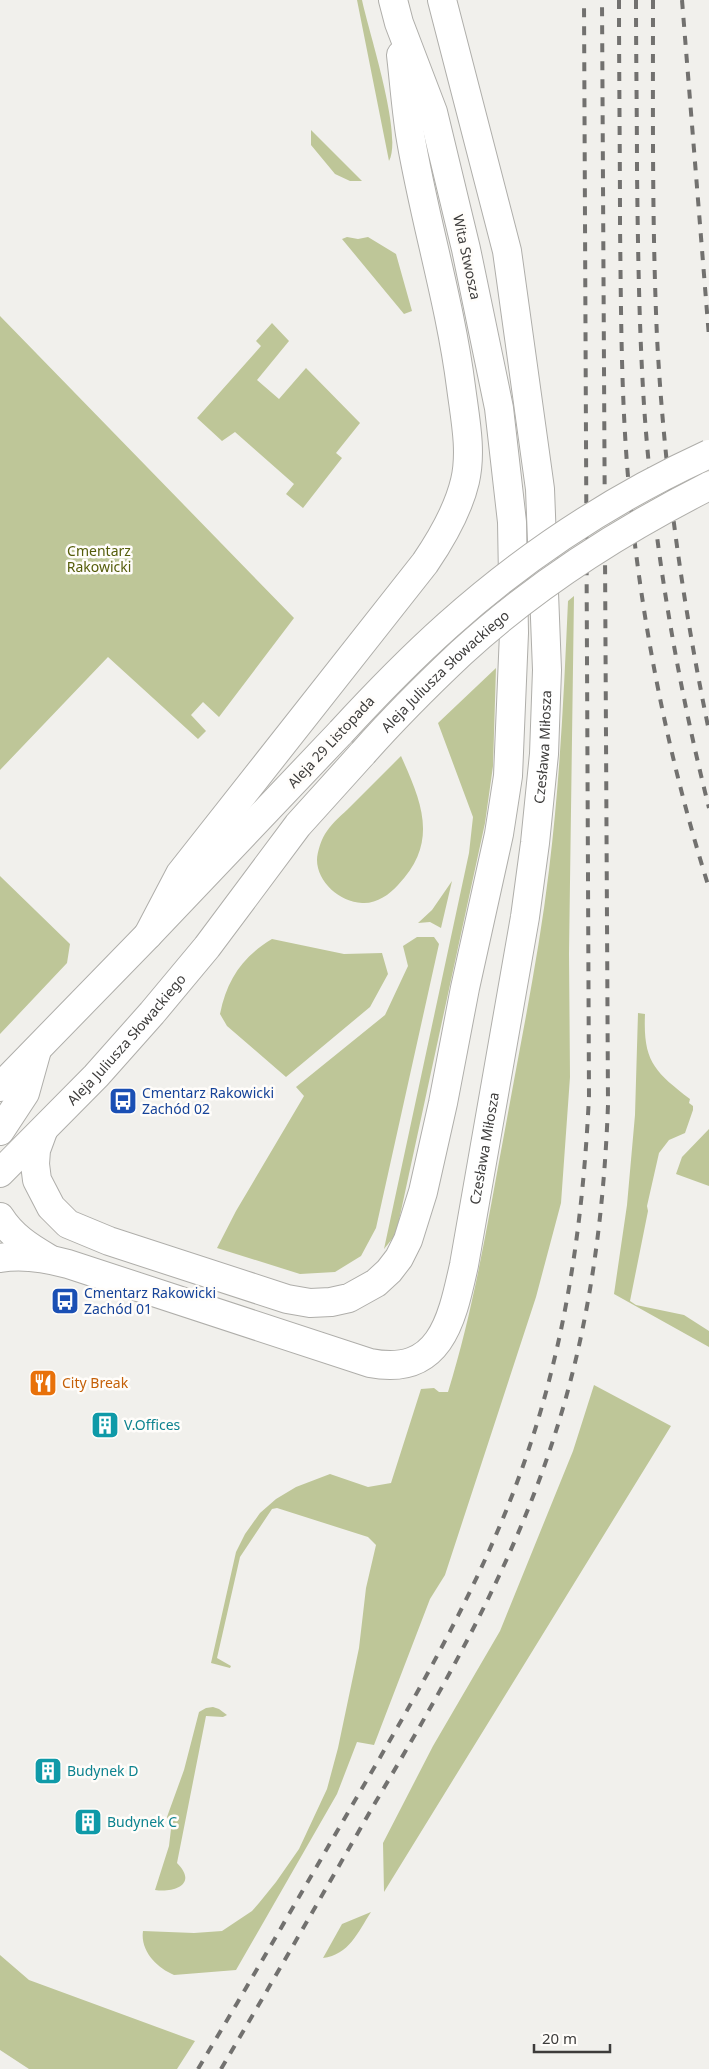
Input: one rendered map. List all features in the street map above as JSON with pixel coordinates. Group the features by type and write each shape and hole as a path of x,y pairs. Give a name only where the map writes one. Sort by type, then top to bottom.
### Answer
{"main road":[{"name":"Czesława Miłosza","path":"0,1258 25,1256 49,1259 379,1365 411,1361 433,1348 442,1336 453,1312 464,1266 525,917 544,754 547,670 540,489 507,251 442,0"},
{"name":"Wita Stwosza","path":"43,1131 36,1150 34,1164 37,1180 51,1207 68,1224 84,1232 287,1299 310,1303 331,1302 349,1298 376,1283 389,1271 399,1258 408,1240 423,1192 443,1103 465,988 499,834 508,776 514,642 512,522 499,408 466,249 433,112 396,12"},
{"path":"148,935 180,874 376,627 439,542 460,498 465,481 468,459 455,343 410,136 396,12"},
{"name":"Aleja 29 Listopada","path":"0,1087 148,935 340,732 431,640 520,566 566,535 639,490 709,454"},
{"name":"Aleja Juliusza Słowackiego","path":"43,1131 152,1013 207,947 298,825 362,753 422,690 462,652 538,590 618,536 709,486"},
{"path":"0,1131 26,1093 37,1048"},
{"path":"0,1173 43,1131"},
{"path":"0,1217 11,1232 49,1259"}],"green space":[{"path":"357,0 362,0 388,107 392,130 392,148 389,161"},
{"path":"311,130 362,181 350,181 335,174 311,145"},
{"path":"347,237 358,239 368,237 396,254 412,311 404,314 342,239"},
{"name":"Cmentarz Rakowicki","path":"0,316 294,618 219,717 203,702 191,715 206,731 198,739 108,657 0,770"},
{"path":"272,323 289,341 257,380 279,399 306,368 360,423 336,453 342,458 303,508 286,494 294,484 235,432 222,441 197,418 261,346 256,341"},
{"path":"574,596 569,954 570,1077 561,1203 536,1297 445,1575 430,1599 374,1745 357,1742 337,1794 236,1970 174,1975 162,1968 151,1958 144,1945 143,1931 194,1933 222,1931 252,1911 276,1882 299,1849 327,1789 338,1748 359,1648 366,1588 376,1545 368,1537 277,1508 272,1509 240,1557 217,1658 231,1666 230,1668 211,1663 236,1552 245,1534 260,1513 276,1499 296,1487 330,1474 368,1487 391,1483 421,1389 434,1388 439,1392 448,1392 458,1359 481,1259 540,934 549,870 559,770 568,601"},
{"path":"496,668 493,766 485,823 396,1234 384,1249 469,853 473,817 438,723"},
{"path":"401,756 415,790 423,822 423,838 419,853 411,869 391,892 367,903 354,902 338,895 325,883 318,868 318,853 329,828"},
{"path":"0,876 70,944 67,963 0,1034"},
{"path":"452,881 441,928 430,922 418,923 432,910"},
{"path":"417,937 434,937 439,944 376,1228 361,1256 335,1272 300,1274 217,1248 236,1211 304,1096 296,1087 385,1015 408,966 403,946"},
{"path":"272,939 344,954 382,953 388,974 370,1007 286,1077 227,1026 220,1014 227,990 237,970 261,946"},
{"path":"638,1013 645,1014 646,1043 653,1064 668,1081 690,1099 689,1103 693,1106 693,1110 685,1133 669,1140 659,1153 647,1206 648,1211 630,1301 636,1305 684,1315 709,1331 709,1347 614,1294 627,1205 635,1115"},
{"path":"709,1129 709,1186 676,1174 682,1157"},
{"path":"594,1385 671,1426 384,1892 383,1843 433,1746 500,1631 573,1451"},
{"path":"213,1707 227,1715 223,1717 206,1716 177,1863 183,1870 185,1882 181,1886 170,1890 155,1890 169,1846 171,1829 167,1817 184,1770 199,1712"},
{"path":"371,1912 357,1935 346,1947 332,1956 323,1958 342,1924"},
{"path":"0,1955 29,1980 195,2041 177,2069 29,2069 0,2050"}],"railway":[{"path":"198,2069 404,1716 470,1592 508,1507 539,1418 551,1373 570,1282 582,1190 589,1096 584,0"},
{"path":"221,2069 429,1710 503,1568 524,1520 560,1418 571,1380 588,1302 599,1224 608,1105 602,0"},
{"path":"619,0 622,344 625,434 632,518 646,625 667,731 709,888"},
{"path":"636,0 639,288 642,376 648,456 667,608 686,709 709,808"},
{"path":"653,0 654,253 660,387 669,486 690,633 709,731"},
{"path":"682,0 709,337"}],"place":[{"name":"Cmentarz Rakowicki Zachód 02","path":"123,1101"},
{"name":"Cmentarz Rakowicki Zachód 01","path":"65,1301"},
{"name":"City Break","path":"43,1383"},
{"name":"V.Offices","path":"105,1425"},
{"name":"Budynek D","path":"48,1771"},
{"name":"Budynek C","path":"88,1822"}]}
